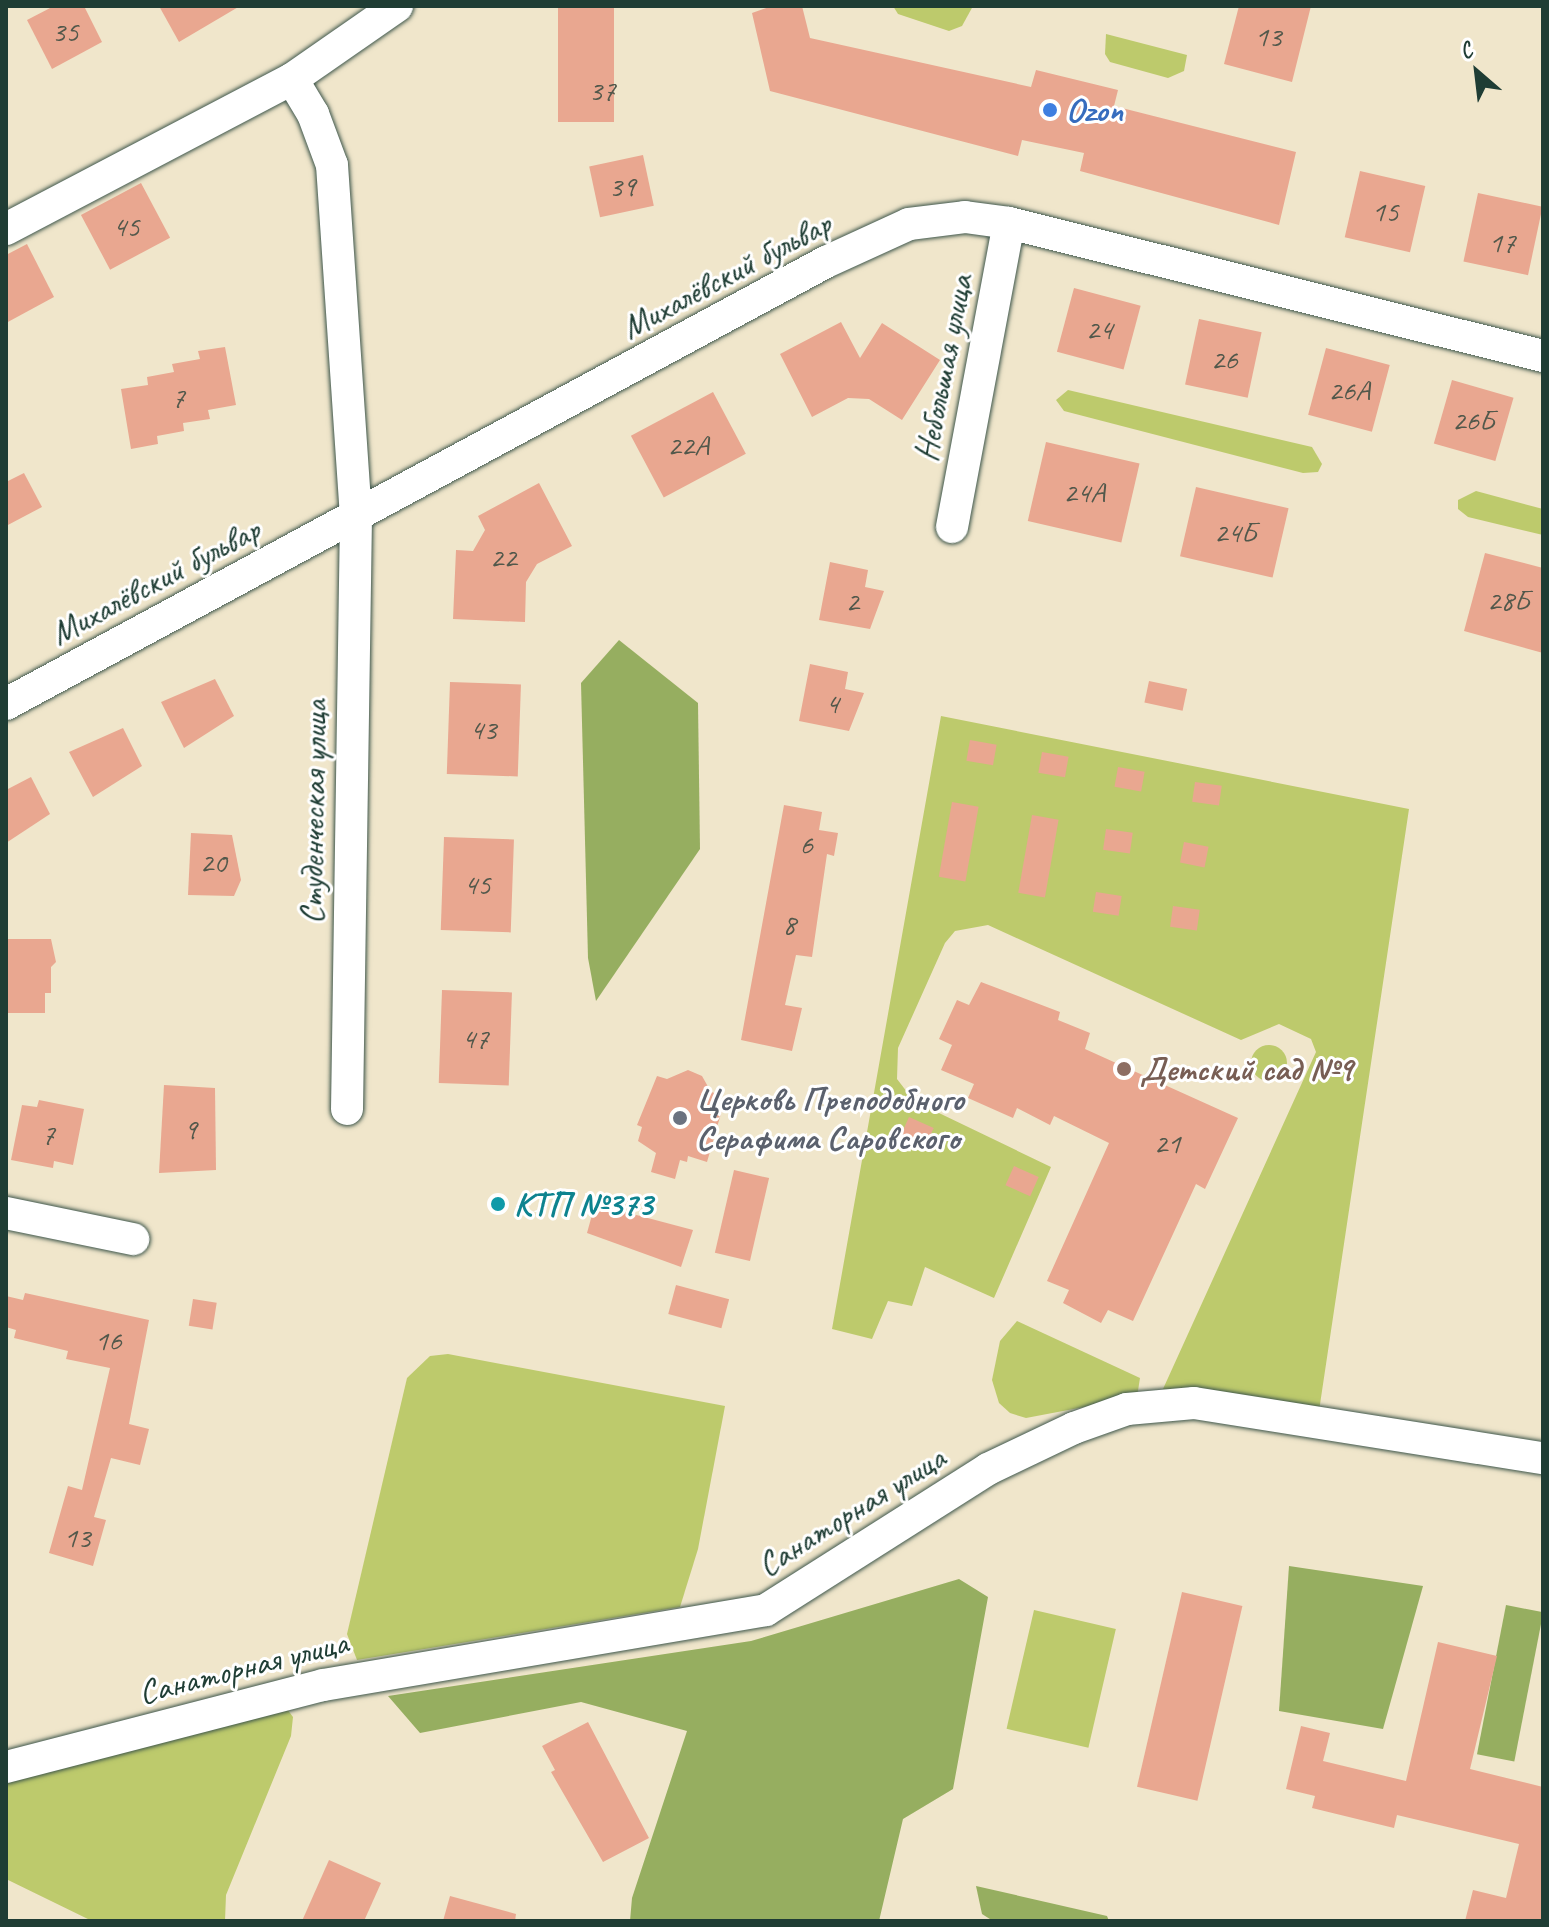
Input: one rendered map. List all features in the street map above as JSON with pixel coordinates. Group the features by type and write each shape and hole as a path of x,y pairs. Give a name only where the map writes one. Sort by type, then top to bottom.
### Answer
{"street":[{"path":"6,229 292,79 397,6"},
{"name":"Студенческая улица","path":"292,79 313,114 332,165 356,517 347,1109"},
{"name":"Михалёвский бульвар","path":"6,704 826,262 909,224 965,217 1009,223 1543,356"},
{"name":"Небольшая улица","path":"952,527 1009,223"},
{"path":"6,1213 133,1239"},
{"name":"Санаторная улица","path":"6,1767 323,1685 766,1610 988,1469 1074,1428 1127,1409 1194,1403 1543,1458"}],"green space":[{"path":"893,6 973,6 962,26 949,31 898,14"},
{"path":"1106,34 1187,55 1184,71 1168,78 1110,62 1105,54"},
{"path":"1068,390 1312,447 1322,464 1318,472 1303,473 1064,411 1056,400"},
{"path":"1476,491 1543,509 1543,535 1468,517 1458,509 1458,500"},
{"path":"619,640 698,703 700,849 596,1001 588,958 581,683"},
{"name":"Детский сад №9","path":"941,716 1409,809 1319,1411 1163,1389 1316,1052 1311,1039 1279,1024 1241,1040 988,925 955,931 945,943 898,1048 897,1079 914,1101 1051,1167 994,1298 925,1267 912,1306 888,1301 872,1339 832,1329"},
{"path":"1269,1045 1282,1050 1287,1063 1282,1076 1269,1081 1256,1076 1251,1063 1256,1050"},
{"path":"1017,1321 1140,1378 1137,1397 1026,1418 1010,1413 999,1403 992,1380 1000,1341"},
{"path":"448,1354 725,1406 698,1549 680,1607 357,1660 347,1634 407,1378 430,1356"},
{"path":"1289,1566 1423,1586 1383,1729 1279,1711"},
{"path":"959,1579 988,1597 953,1789 903,1819 879,1921 630,1921 632,1898 687,1731 581,1702 420,1733 388,1696 751,1641"},
{"path":"1506,1605 1543,1612 1514,1761 1477,1754"},
{"path":"1034,1610 1116,1629 1088,1748 1007,1729"},
{"path":"287,1709 293,1717 291,1736 226,1895 225,1921 92,1921 6,1879 6,1777"},
{"path":"976,1886 1107,1916 1109,1921 993,1921 982,1914"}],"building":[{"path":"54,6 84,6 102,42 52,69 27,20"},
{"path":"159,6 240,6 179,42"},
{"path":"558,6 614,6 614,122 558,122"},
{"path":"772,6 802,6 810,38 1031,87 1036,70 1118,90 1114,106 1296,152 1279,225 1080,171 1084,153 1022,140 1018,156 770,91 752,13"},
{"path":"1239,6 1311,6 1292,82 1224,64"},
{"path":"643,155 654,206 600,217 589,166"},
{"path":"1360,171 1425,186 1410,252 1345,237"},
{"path":"141,183 170,238 110,270 81,215"},
{"path":"1478,193 1543,207 1528,275 1463,261"},
{"path":"27,244 54,297 6,323 6,255"},
{"path":"1074,288 1141,306 1124,370 1057,352"},
{"path":"1199,319 1262,332 1248,398 1185,385"},
{"path":"841,322 860,358 882,323 940,360 902,420 869,399 848,398 812,417 780,354"},
{"path":"225,347 236,405 208,410 210,419 183,423 184,431 157,436 158,444 131,449 121,389 148,385 147,377 174,372 172,364 200,359 198,351"},
{"path":"1326,348 1390,365 1372,432 1308,415"},
{"path":"1452,380 1514,398 1495,461 1434,443"},
{"path":"713,392 746,454 664,497 631,436"},
{"path":"1046,442 1140,464 1121,543 1028,521"},
{"path":"24,473 42,507 6,526 6,482"},
{"path":"539,483 572,546 537,564 526,582 525,622 453,619 456,550 473,551 485,530 478,516"},
{"path":"1196,487 1289,508 1273,578 1180,556"},
{"path":"1485,553 1543,568 1543,653 1464,631"},
{"path":"830,562 868,570 865,587 884,591 870,629 819,620"},
{"path":"810,664 848,672 845,689 864,693 849,731 799,721"},
{"path":"215,679 234,716 184,748 161,702"},
{"path":"1149,681 1187,689 1183,711 1144,703"},
{"path":"450,682 521,684 518,776 447,774"},
{"path":"123,728 142,766 93,797 69,752"},
{"path":"970,740 997,745 993,765 966,761"},
{"path":"1042,752 1069,757 1065,777 1038,773"},
{"path":"1118,767 1145,772 1141,791 1115,787"},
{"path":"31,777 50,814 6,843 6,790"},
{"path":"1195,782 1222,786 1219,806 1192,802"},
{"path":"952,802 979,807 965,882 939,877"},
{"path":"784,805 822,812 819,830 838,833 834,856 827,854 812,957 796,955 785,1005 802,1008 792,1051 741,1040"},
{"path":"1032,815 1059,820 1045,897 1018,893"},
{"path":"1106,829 1133,833 1130,854 1103,850"},
{"path":"191,833 232,835 241,880 234,896 188,895"},
{"path":"444,837 514,839 511,932 441,930"},
{"path":"1184,842 1209,847 1205,867 1180,863"},
{"path":"1096,892 1122,896 1119,916 1093,912"},
{"path":"1173,906 1200,910 1197,931 1170,927"},
{"path":"6,939 51,939 56,962 51,967 51,993 45,993 45,1013 6,1013"},
{"path":"981,982 1060,1012 1058,1020 1090,1033 1085,1049 1238,1118 1205,1189 1196,1184 1133,1321 1108,1310 1101,1323 1063,1303 1069,1290 1047,1281 1109,1143 1054,1116 1050,1125 1017,1108 1013,1118 968,1098 974,1084 941,1070 952,1045 939,1039 957,1000 969,1005"},
{"path":"442,990 512,992 509,1085 439,1083"},
{"name":"Церковь Преподобного Серафима Саровского","path":"688,1070 702,1076 711,1092 722,1095 718,1109 722,1110 707,1162 688,1156 687,1162 680,1160 675,1179 651,1172 656,1153 638,1141 642,1127 637,1125 657,1076 667,1079"},
{"path":"164,1085 215,1088 216,1170 159,1173"},
{"path":"39,1100 84,1109 73,1165 54,1161 53,1168 11,1160 22,1105 37,1107"},
{"path":"909,1117 934,1128 925,1147 900,1136"},
{"path":"1014,1166 1039,1177 1030,1196 1005,1185"},
{"path":"734,1170 769,1178 750,1261 715,1253"},
{"path":"595,1204 693,1230 681,1267 587,1233"},
{"path":"676,1285 729,1299 721,1328 668,1314"},
{"path":"25,1293 149,1320 129,1424 149,1429 140,1465 111,1458 94,1517 106,1520 93,1566 49,1553 68,1486 82,1490 110,1368 66,1359 68,1351 14,1338 16,1330 6,1327 6,1296 23,1300"},
{"path":"193,1299 217,1303 212,1329 189,1326"},
{"path":"1182,1592 1242,1606 1197,1801 1137,1787"},
{"path":"1438,1642 1497,1656 1470,1769 1543,1787 1543,1921 1465,1921 1473,1890 1506,1898 1519,1844 1397,1815 1394,1828 1312,1808 1315,1796 1286,1789 1301,1726 1330,1733 1323,1761 1406,1781"},
{"path":"588,1722 649,1838 603,1862 551,1772 555,1770 542,1746"},
{"path":"329,1860 381,1883 364,1921 302,1921"},
{"path":"450,1896 516,1914 515,1921 443,1921"}],"place":[{"name":"Ozon","path":"1050,110"},
{"name":"Детский сад №9","path":"1124,1069"},
{"name":"Церковь Преподобного Серафима Саровского","path":"680,1118"},
{"name":"КТП №373","path":"498,1204"}]}
